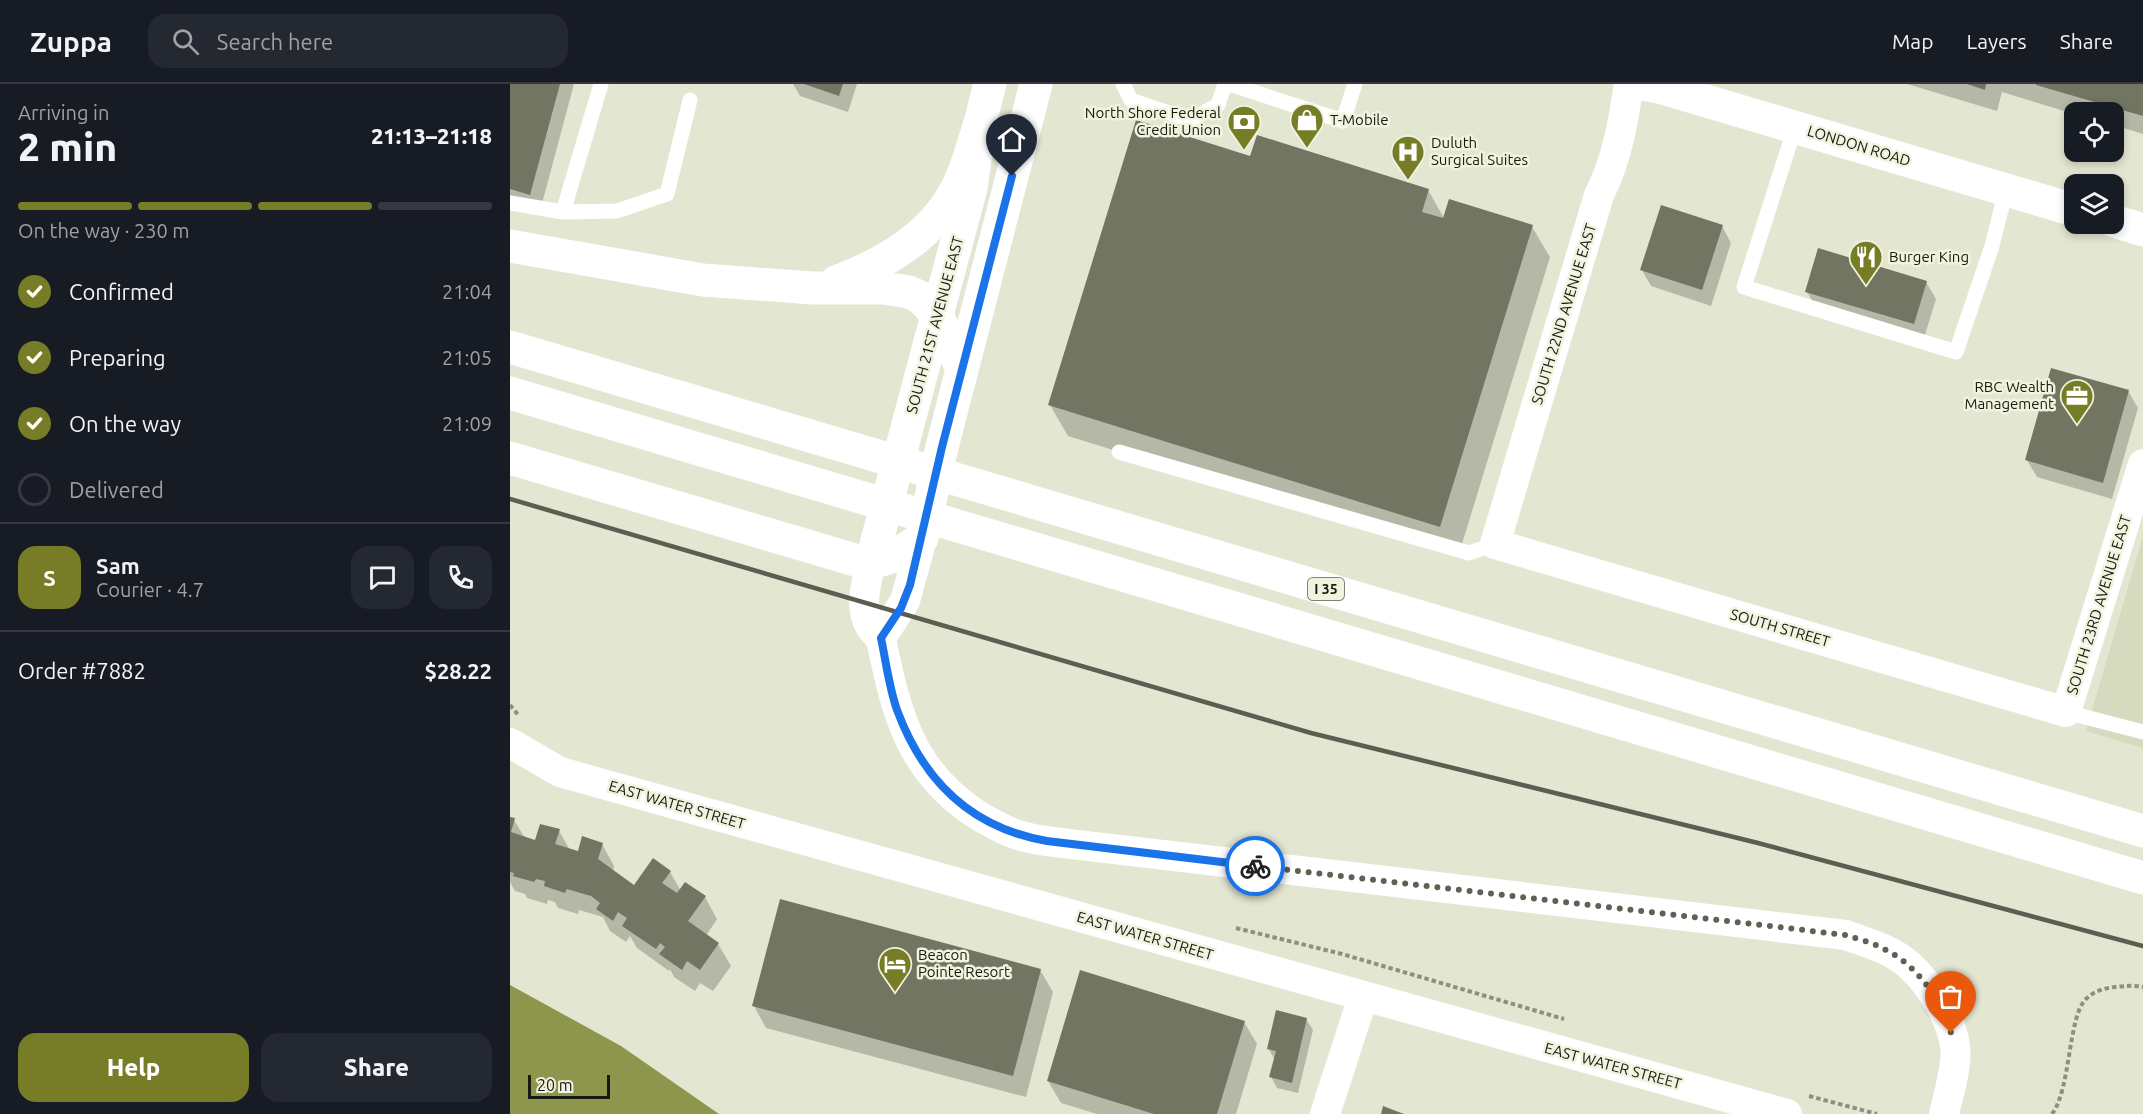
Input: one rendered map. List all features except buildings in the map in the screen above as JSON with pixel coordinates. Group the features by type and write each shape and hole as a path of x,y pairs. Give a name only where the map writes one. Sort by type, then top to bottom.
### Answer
{"main road":[{"name":"SOUTH 21ST AVENUE EAST","path":"871,563 971,188 980,123 990,84"},
{"path":"510,458 823,552 871,563 898,555 922,538 942,447 1036,84"},
{"name":"LONDON ROAD","path":"1647,85 2064,207"},
{"path":"813,288 875,266 907,246 928,227 946,208 959,183 980,123"},
{"path":"2124,224 2143,230"},
{"path":"510,246 703,280 813,288 883,288 909,292 920,297 937,315 963,369"},
{"name":"I 35","path":"510,346 2143,831"},
{"path":"510,393 2143,878"}],"street":[{"name":"SOUTH 22ND AVENUE EAST","path":"1495,544 1599,195 1607,179 1620,139 1647,85"},
{"name":"SOUTH 23RD AVENUE EAST","path":"2066,712 2143,464"},
{"path":"881,638 905,601 922,538"},
{"name":"SOUTH STREET","path":"1495,544 2066,712"},
{"path":"871,563 864,606 866,616 871,627 881,638 896,708 912,747 932,776 958,802 991,823 1024,837 1094,847 1846,935 1882,948 1907,963 1928,986 1947,1017 1956,1048 1944,1114"},
{"name":"EAST WATER STREET","path":"510,742 560,772 1787,1114"},
{"path":"1325,1114 1363,997"}],"lane":[{"path":"563,212 601,84"},
{"path":"1123,84 1131,100 1190,120 1218,105 1227,84 1343,121 1355,84"},
{"path":"510,203 563,212 617,211 667,194 690,100"},
{"path":"1795,127 1744,287 1956,352 1992,246 2006,190"},
{"path":"1119,452 1469,553 1495,544"},
{"path":"2066,712 2143,732"}],"path":[{"path":"2052,1114 2064,1082 2076,1020 2084,1000 2103,988 2136,985 2143,987"}],"shaded area":[{"path":"2143,536 2143,748 2086,731"},
{"path":"510,985 621,1046 719,1114 510,1114"}],"railway":[{"path":"510,499 1311,733 1758,843 2143,946"}],"way so far":[{"path":"1255,866 1846,935 1882,948 1907,963 1928,986 1947,1017 1951,1033"}],"place":[{"name":"T-Mobile","path":"1307,149"},
{"name":"North Shore Federal Credit Union","path":"1244,151"},
{"name":"Duluth Surgical Suites","path":"1408,181"},
{"name":"Burger King","path":"1866,286"},
{"name":"RBC Wealth Management","path":"2077,425"},
{"name":"Beacon Pointe Resort","path":"895,993"}],"route":[{"path":"1012,176 942,447 910,585 905,601 881,638 896,708 912,747 932,776 958,802 991,823 1024,837 1047,841 1255,866"}]}
